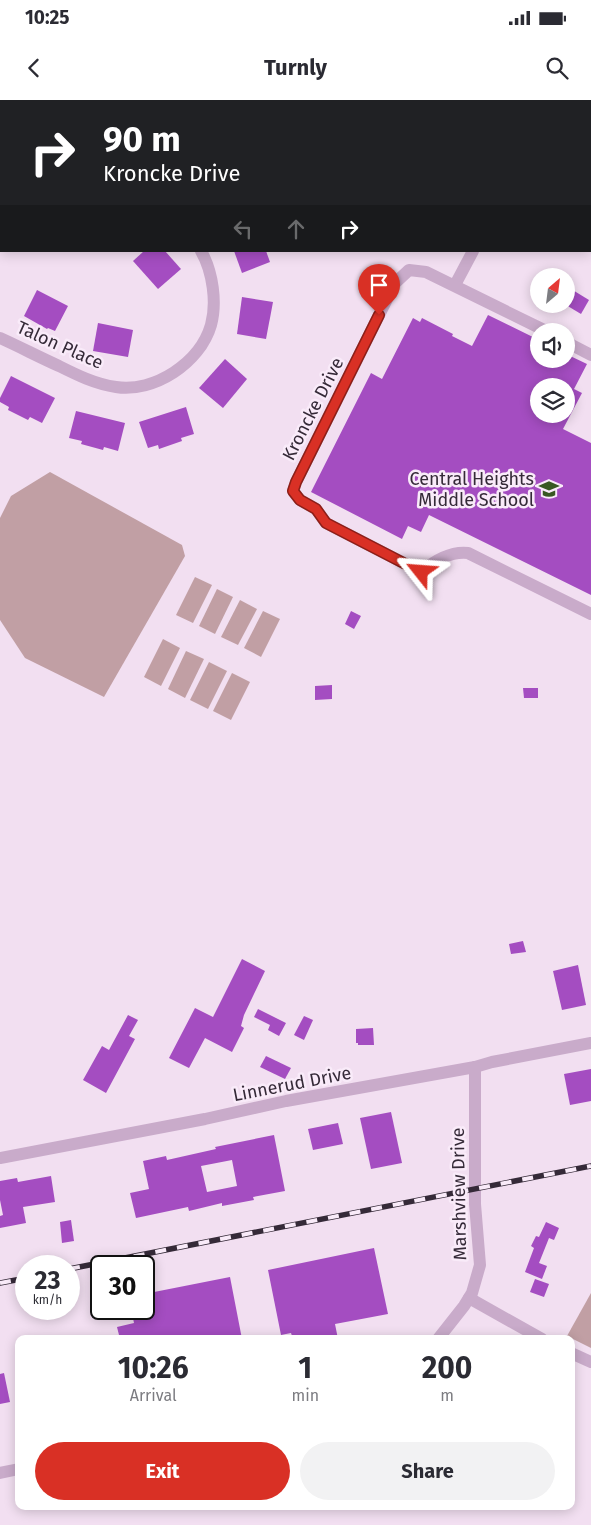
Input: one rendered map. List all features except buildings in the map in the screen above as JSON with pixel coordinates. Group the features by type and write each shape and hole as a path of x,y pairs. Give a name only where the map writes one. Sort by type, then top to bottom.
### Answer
{"street":[{"name":"Talon Place","path":"0,338 87,380 116,388 141,387 164,380 187,363 205,340 211,325 214,300 211,277 201,252"},
{"path":"455,285 472,252"},
{"name":"Kroncke Drive","path":"530,323 426,272 409,270 394,283 293,491 300,500 316,509 326,523 421,572 432,563 446,556 460,552 468,553 591,614"},
{"path":"575,347 591,355"},
{"name":"Linnerud Drive","path":"0,1158 591,1043"},
{"name":"Marshview Drive","path":"441,1335 472,1293 480,1265 475,1204 475,1067"},
{"path":"468,1298 535,1335"},
{"path":"575,1355 591,1362"},
{"path":"0,1473 15,1470"}],"shaded area":[{"path":"50,472 182,545 185,556 104,697 25,658 0,620 0,518 11,496"},
{"path":"195,577 212,585 193,623 176,615"},
{"path":"217,589 233,597 215,634 199,626"},
{"path":"240,600 257,609 238,645 221,637"},
{"path":"263,611 280,619 261,657 244,648"},
{"path":"163,639 180,648 161,686 144,677"},
{"path":"186,651 204,659 185,698 168,689"},
{"path":"209,662 227,671 208,709 190,700"},
{"path":"232,673 250,682 231,720 213,711"},
{"path":"591,1293 591,1348 575,1340 575,1335 568,1335"}],"railway":[{"path":"80,1267 591,1166"},
{"path":"0,1283 15,1280"}],"place":[{"name":"Central Heights Middle School","path":"549,489"}],"route":[{"path":"379,315 293,491 297,498 316,509 326,523 421,572"}]}
